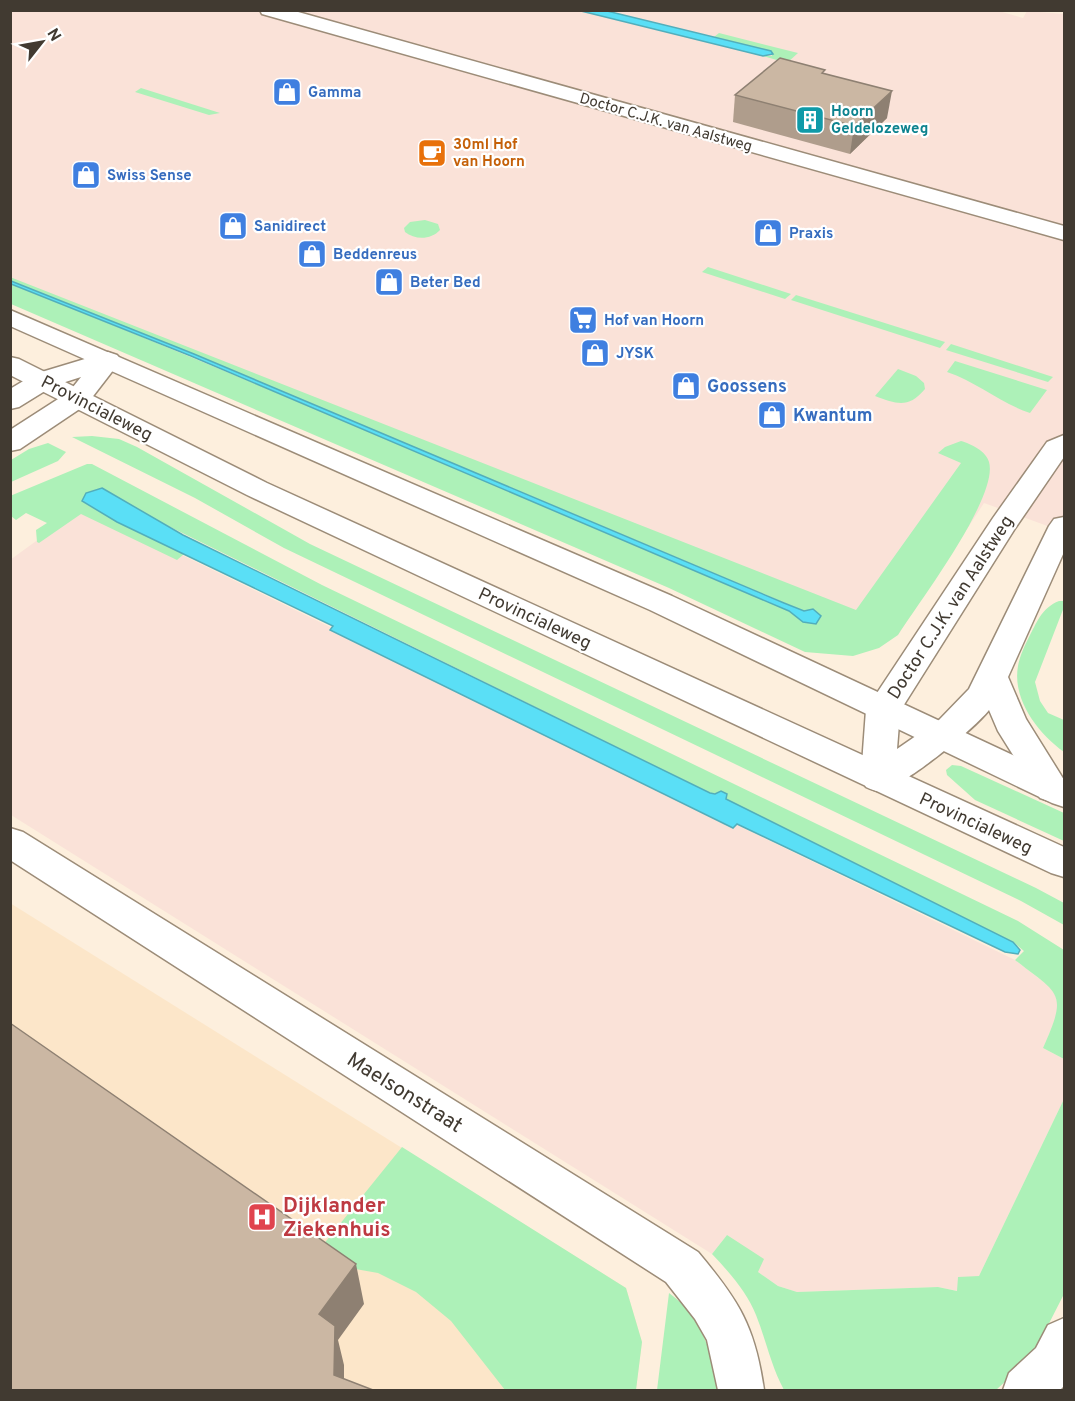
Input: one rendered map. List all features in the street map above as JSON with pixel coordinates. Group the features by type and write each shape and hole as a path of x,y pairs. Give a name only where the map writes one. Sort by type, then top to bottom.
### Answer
{"street":[{"name":"Doctor C.J.K. van Aalstweg","path":"269,10 1065,232"},
{"path":"10,316 661,603 1058,792"},
{"path":"10,401 44,380 108,360"},
{"path":"10,443 78,398 108,360"},
{"name":"Provincialeweg","path":"10,364 267,494 1057,862"},
{"name":"Doctor C.J.K. van Aalstweg","path":"878,778 883,710 1003,525 1057,448 1065,443"},
{"path":"878,778 939,736 971,710 992,677 1047,557 1065,526"},
{"path":"992,677 1010,722 1058,792"},
{"name":"Maelsonstraat","path":"10,842 682,1267 711,1303 729,1333 741,1390"},
{"path":"1026,1390 1053,1365 1065,1341"}],"shaded area":[{"name":"Hof van Hoorn","path":"995,10 1023,18 1027,11 1064,14 1064,532 984,503 898,635 789,611 191,356 11,284 10,11"},
{"path":"83,507 1015,960 1054,990 1058,1006 1055,1020 1043,1048 1064,1059 1064,1099 979,1276 958,1291 938,1287 797,1292 778,1286 758,1272 727,1235 712,1254 11,815 10,560"},
{"name":"Dijklander Ziekenhuis","path":"10,903 626,1288 642,1342 636,1390 11,1390"}],"green space":[{"path":"719,33 798,53 787,63 763,56 772,56 771,51 714,37"},
{"path":"141,88 220,113 209,115 135,92"},
{"path":"425,220 438,224 440,230 432,236 423,238 405,232 404,228 410,222"},
{"path":"708,267 791,294 785,299 702,272"},
{"path":"10,277 856,610 961,463 938,453 945,447 961,441 973,446 981,451 989,462 989,478 982,499 955,549 898,635 879,648 853,656 805,652 669,588 11,304 11,284 498,486 789,611 803,622 804,611 194,354 11,281"},
{"path":"796,295 945,342 940,348 791,300"},
{"path":"951,344 1053,377 1048,382 946,350"},
{"path":"955,361 1047,390 1030,413 947,372"},
{"path":"898,369 916,376 924,383 925,389 913,400 902,403 875,396"},
{"path":"92,436 119,439 137,447 310,544 1036,888 1064,903 1064,925 1021,901 284,548 195,498 72,437"},
{"path":"48,443 66,452 58,461 11,482 11,460 29,449"},
{"path":"87,464 92,464 322,585 1018,921 1064,950 1064,1059 1043,1048 1056,1016 1055,996 1050,988 1015,960 1024,951 1013,942 726,799 727,794 710,793 95,490 82,501 117,522 184,554 177,560 81,514 39,543 37,542 36,530 47,523 26,513 16,520 11,516 10,496"},
{"path":"1059,601 1064,601 1064,607 1035,682 1040,701 1048,713 1064,720 1064,752 1045,735 1029,715 1019,691 1017,679 1020,658 1036,624 1044,611"},
{"path":"952,765 961,766 1064,813 1064,841 975,800 947,775 946,770"},
{"path":"1064,1099 1064,1294 1039,1343 1020,1368 996,1390 784,1390 748,1298 712,1254 727,1235 764,1259 758,1272 778,1286 797,1292 938,1287 957,1291 958,1277 979,1276"},
{"path":"402,1147 626,1288 642,1342 636,1390 505,1390 451,1321 416,1292 378,1273 310,1261"},
{"path":"669,1293 681,1303 698,1324 722,1390 657,1390"}],"water":[{"path":"581,11 607,11 771,51 773,54 763,56"},
{"path":"11,281 194,354 784,603 804,611 813,609 821,616 816,624 803,622 789,611 191,356 11,284"},
{"path":"102,488 183,535 710,793 715,794 721,791 727,794 726,799 1013,942 1020,950 1018,954 1005,952 737,824 733,828 330,630 333,626 117,522 82,501 86,493"}],"building":[{"path":"780,58 825,70 822,73 892,91 854,126 735,95"},
{"path":"10,1023 356,1264 319,1314 335,1326 334,1375 373,1390 10,1390"}],"place":[{"name":"Gamma","path":"287,92"},
{"name":"Hoorn Geldelozeweg","path":"810,120"},
{"name":"30ml Hof van Hoorn","path":"432,153"},
{"name":"Swiss Sense","path":"86,175"},
{"name":"Sanidirect","path":"233,226"},
{"name":"Praxis","path":"768,233"},
{"name":"Beddenreus","path":"312,254"},
{"name":"Beter Bed","path":"389,282"},
{"name":"Hof van Hoorn","path":"583,320"},
{"name":"JYSK","path":"595,353"},
{"name":"Goossens","path":"686,386"},
{"name":"Kwantum","path":"772,415"},
{"name":"Dijklander Ziekenhuis","path":"262,1217"}]}
